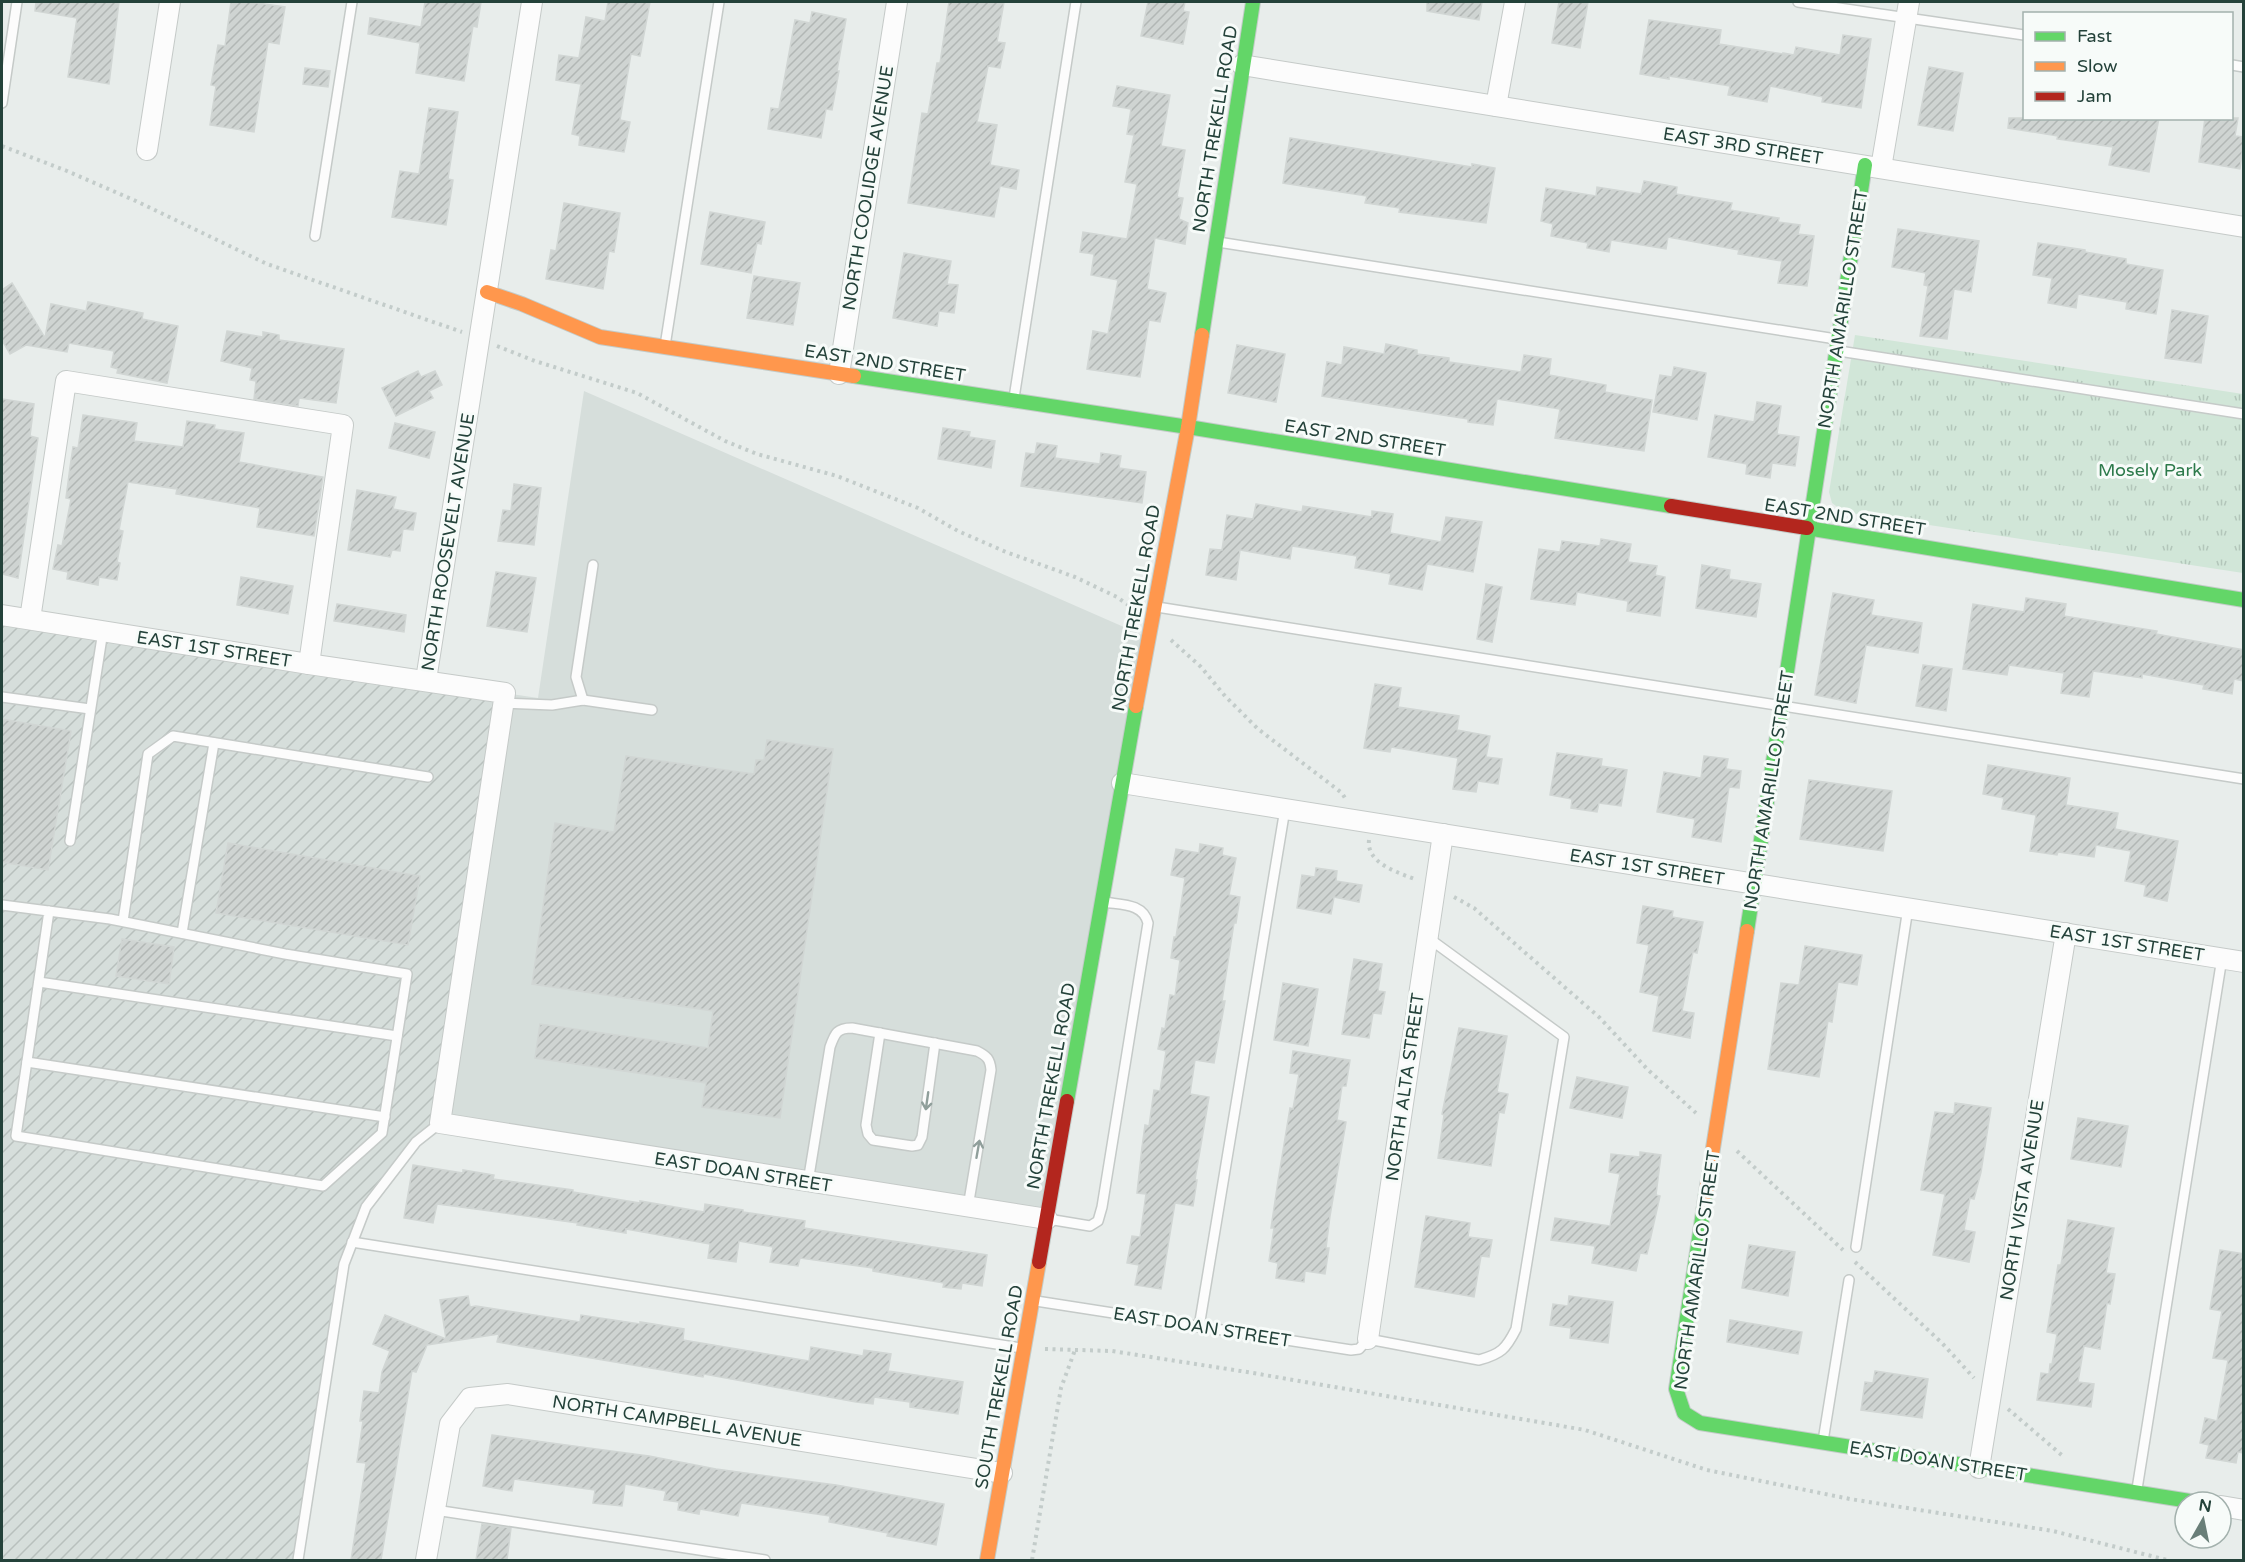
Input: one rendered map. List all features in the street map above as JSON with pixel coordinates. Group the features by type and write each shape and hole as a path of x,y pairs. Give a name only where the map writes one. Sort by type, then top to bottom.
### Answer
{"street":[{"path":"147,150 170,2"},
{"name":"NORTH ROOSEVELT AVENUE","path":"503,703 504,693 426,680 532,2"},
{"name":"NORTH COOLIDGE AVENUE","path":"839,374 897,2"},
{"name":"NORTH TREKELL ROAD","path":"1047,1219 1122,783 1188,427 1253,2"},
{"path":"1496,106 1515,2"},
{"name":"NORTH AMARILLO STREET","path":"1684,1413 1676,1389 1838,345 1873,167 1908,9"},
{"name":"EAST 3RD STREET","path":"1242,65 2244,226"},
{"name":"EAST 2ND STREET","path":"487,292 522,304 600,337 1188,427 2244,600"},
{"path":"30,619 66,381 331,423 343,425 309,664"},
{"name":"EAST 1ST STREET","path":"2,615 309,664 426,680"},
{"path":"440,1123 503,703"},
{"name":"EAST 1ST STREET","path":"1122,783 2244,962"},
{"name":"NORTH ALTA STREET","path":"1368,1340 1443,834"},
{"name":"NORTH VISTA AVENUE","path":"1979,1468 2066,933"},
{"name":"EAST DOAN STREET","path":"440,1123 1047,1219"},
{"name":"SOUTH TREKELL ROAD","path":"987,1560 1047,1219"},
{"name":"NORTH CAMPBELL AVENUE","path":"426,1560 450,1424 470,1398 508,1394 1002,1473"},
{"name":"EAST DOAN STREET","path":"1684,1413 1700,1424 2173,1498"}],"lane":[{"path":"2,103 17,2"},
{"path":"315,236 352,2"},
{"path":"665,348 719,2"},
{"path":"1014,400 1076,2"},
{"path":"1798,2 1908,9 2023,35"},
{"path":"1216,242 2244,414"},
{"path":"583,700 576,677 593,565"},
{"path":"1155,606 2244,779"},
{"path":"70,841 103,631"},
{"path":"2,697 90,709"},
{"path":"503,703 552,705 583,700 652,710"},
{"path":"123,921 148,754 173,736 428,777"},
{"path":"182,933 214,743"},
{"path":"1199,1327 1285,809"},
{"path":"1047,1219 1090,1226 1098,1221 1102,1207 1148,923 1146,914 1138,908 1102,901"},
{"path":"2,905 49,911 123,921 285,954 407,974 382,1133 323,1186 16,1136 49,911"},
{"path":"1856,1247 1908,908"},
{"path":"1368,1340 1479,1360 1495,1356 1508,1345 1516,1329 1564,1037 1427,937"},
{"path":"2136,1492 2222,958"},
{"path":"39,982 397,1036"},
{"path":"808,1182 830,1047 840,1028 852,1028 977,1051 987,1056 991,1062 992,1070 968,1207"},
{"path":"880,1033 866,1125 868,1134 873,1140 918,1145 922,1137 935,1043"},
{"path":"27,1062 385,1117"},
{"path":"298,1560 344,1264 366,1207 416,1142 440,1123"},
{"path":"352,1242 1024,1348"},
{"path":"1823,1443 1849,1280"},
{"name":"EAST DOAN STREET","path":"1032,1300 1351,1350 1359,1349 1368,1340"},
{"path":"434,1510 765,1560"}],"path":[{"path":"2,146 136,201 267,264 535,361 637,393 725,441 758,454 837,476 918,508 958,531 1006,552 1075,577 1117,597 1152,622 1201,667 1225,696 1258,729 1342,793 1348,804"},
{"path":"1372,823 1369,846 1373,857 1385,866 1435,887 1474,908 1491,922 1600,1018 1648,1070 1845,1252"},
{"path":"1853,1260 1942,1343 1990,1395 2072,1464"},
{"path":"1024,1348 1112,1352 1247,1372 1585,1430 1707,1470 1850,1499 2053,1531 2167,1560"},
{"path":"1032,1560 1061,1388 1076,1350"}],"shaded area":[{"path":"584,391 1149,638 1047,1219 440,1123 505,693 538,698"},
{"path":"2,615 505,693 440,1123 416,1142 366,1207 344,1264 298,1560 2,1560"}],"green space":[{"name":"Mosely Park","path":"1855,335 2243,394 2243,573 1844,512 1832,503 1829,492"}],"building":[{"path":"36,2 119,2 109,84 68,77 77,18 35,11"},
{"path":"231,2 285,7 279,44 268,42 254,132 210,125 216,86 211,85 218,45 225,46"},
{"path":"425,2 481,2 477,27 473,26 464,81 416,73 420,43 368,34 370,18 421,27"},
{"path":"608,2 650,2 640,56 631,54 620,120 630,122 624,152 579,145 580,136 572,134 581,84 556,80 559,55 579,58 586,17 605,21"},
{"path":"949,2 1004,2 997,42 1005,43 1000,68 988,66 977,122 997,125 990,165 1019,170 1016,189 1000,186 994,217 908,203 922,113 928,114 937,63 940,63"},
{"path":"1148,2 1185,2 1183,11 1189,12 1183,44 1141,36"},
{"path":"1427,2 1482,2 1479,20 1427,11"},
{"path":"1559,2 1588,2 1580,48 1552,43"},
{"path":"812,12 846,19 832,110 826,109 821,138 768,129 771,108 779,109 795,20 810,23"},
{"path":"1649,20 1721,30 1719,44 1794,55 1796,47 1840,55 1843,35 1871,39 1861,108 1822,102 1823,97 1770,86 1767,102 1728,95 1730,86 1669,76 1669,79 1640,74"},
{"path":"1929,67 1963,73 1953,131 1918,125"},
{"path":"305,68 330,71 328,87 303,84"},
{"path":"1117,86 1170,95 1161,146 1185,150 1177,197 1183,198 1179,219 1188,223 1185,244 1155,238 1147,289 1166,293 1160,322 1149,320 1140,377 1087,369 1093,331 1108,334 1118,280 1091,275 1094,254 1080,252 1083,232 1127,239 1137,184 1125,182 1134,135 1127,134 1131,109 1113,106"},
{"path":"429,108 458,112 448,179 453,180 446,225 392,217 400,171 419,174"},
{"path":"2009,118 2023,118 2023,120 2159,120 2149,172 2109,165 2113,147 2057,139 2058,136 2008,128"},
{"path":"2238,118 2235,136 2244,137 2240,169 2199,162 2205,120"},
{"path":"1290,138 1472,167 1472,164 1495,168 1486,223 1399,212 1400,208 1365,203 1367,196 1283,183"},
{"path":"1644,181 1677,187 1676,194 1732,203 1730,210 1779,218 1778,222 1800,225 1798,234 1814,236 1807,286 1778,283 1782,261 1738,254 1739,250 1668,237 1666,249 1611,240 1609,252 1587,248 1588,243 1551,236 1553,224 1541,221 1546,188 1596,196 1597,187 1641,194"},
{"path":"564,203 620,213 614,252 609,251 603,289 546,279 551,250 556,251"},
{"path":"710,212 765,222 761,244 757,243 751,273 701,264"},
{"path":"1898,229 1979,241 1971,292 1954,289 1947,339 1920,336 1928,286 1924,285 1926,273 1892,267"},
{"path":"2038,243 2085,250 2085,252 2126,259 2126,264 2163,270 2156,314 2126,309 2127,302 2078,294 2076,308 2048,303 2052,278 2033,275"},
{"path":"904,253 951,261 947,284 958,285 954,313 939,311 937,326 893,318"},
{"path":"754,276 800,283 793,325 747,318"},
{"path":"12,283 45,338 51,304 86,311 88,302 143,313 142,319 178,326 167,383 117,373 118,369 111,367 114,351 69,343 67,352 26,345 10,354 2,340 2,290"},
{"path":"2172,310 2208,316 2201,363 2165,358"},
{"path":"227,331 263,337 263,332 279,335 279,340 344,349 336,403 299,398 298,406 254,399 256,381 250,380 252,368 221,361"},
{"path":"1386,344 1417,350 1417,354 1449,358 1449,362 1521,372 1524,355 1551,359 1549,375 1606,385 1605,392 1652,400 1644,451 1555,438 1560,409 1497,399 1493,425 1322,396 1327,362 1342,365 1344,347 1384,354"},
{"path":"1237,345 1285,354 1276,402 1228,393"},
{"path":"1674,367 1706,373 1697,420 1653,412 1660,375 1672,377"},
{"path":"418,371 421,377 435,371 442,385 429,391 433,398 396,416 382,388"},
{"path":"2,399 34,404 30,436 38,438 18,578 2,574 4,521 2,520"},
{"path":"1757,402 1781,406 1777,434 1799,437 1795,466 1772,463 1770,478 1746,474 1747,464 1708,457 1715,415 1754,422"},
{"path":"83,415 137,423 134,441 183,447 187,421 215,425 214,429 244,433 239,462 323,477 314,536 257,527 260,508 176,494 177,489 128,482 119,530 123,531 117,562 120,563 117,580 99,577 98,585 67,579 68,572 53,569 58,545 62,546 71,499 66,498 73,447 78,448"},
{"path":"395,423 435,432 429,458 389,448"},
{"path":"943,428 970,432 969,437 995,441 991,468 938,459"},
{"path":"1037,443 1057,446 1055,458 1100,464 1101,453 1121,456 1119,468 1146,472 1142,503 1021,486 1026,453 1035,454"},
{"path":"514,484 541,488 534,545 498,541 503,510 511,511"},
{"path":"357,490 396,497 393,509 416,513 413,530 403,529 400,551 392,550 390,557 348,550"},
{"path":"1256,504 1302,512 1303,506 1372,517 1372,511 1393,514 1390,533 1441,542 1446,517 1482,522 1473,572 1427,564 1422,590 1389,584 1391,574 1355,568 1357,556 1292,546 1290,559 1240,550 1236,580 1206,575 1210,549 1222,550 1227,515 1253,519"},
{"path":"1601,539 1631,544 1628,562 1657,566 1655,575 1665,577 1660,616 1627,611 1628,601 1577,592 1575,605 1531,599 1539,549 1560,552 1562,541 1600,546"},
{"path":"1702,565 1730,570 1729,579 1761,584 1756,617 1696,608"},
{"path":"496,572 536,578 527,632 487,626"},
{"path":"241,577 293,586 288,614 237,605"},
{"path":"1486,584 1502,587 1492,642 1477,639"},
{"path":"1833,593 1874,600 1871,615 1922,623 1918,653 1866,645 1856,703 1815,695"},
{"path":"2026,598 2066,604 2064,616 2157,631 2156,634 2244,650 2244,681 2234,679 2232,694 2203,689 2204,685 2142,674 2142,678 2093,671 2089,697 2061,693 2064,673 2009,665 2007,675 1963,669 1973,604 2024,612"},
{"path":"337,604 406,615 404,632 334,621"},
{"path":"1923,665 1952,669 1946,711 1916,706"},
{"path":"1375,684 1401,688 1398,707 1459,716 1457,730 1490,736 1486,757 1502,759 1498,784 1478,781 1476,792 1453,789 1458,758 1391,747 1390,752 1364,748"},
{"path":"2,719 71,731 48,870 2,862"},
{"path":"767,740 833,749 780,1118 702,1107 706,1083 535,1058 540,1024 708,1048 713,1011 532,984 555,823 614,832 626,756 754,774 756,760 764,760"},
{"path":"1557,753 1602,759 1601,766 1627,770 1621,806 1599,803 1597,812 1571,808 1572,799 1550,795"},
{"path":"1704,756 1728,759 1726,769 1741,771 1739,788 1729,787 1721,842 1692,837 1695,819 1657,812 1664,772 1701,778"},
{"path":"1988,765 2070,778 2066,805 2118,813 2115,829 2178,841 2167,901 2144,896 2146,885 2125,881 2131,851 2096,845 2094,857 2030,851 2036,815 2002,809 2004,798 1983,794"},
{"path":"1809,780 1892,791 1883,851 1800,839"},
{"path":"228,843 420,876 408,945 216,913"},
{"path":"1200,844 1223,848 1222,855 1236,858 1229,895 1240,897 1236,923 1234,923 1222,1001 1225,1001 1214,1063 1195,1060 1190,1094 1209,1097 1193,1206 1175,1203 1161,1289 1135,1285 1139,1265 1127,1263 1132,1236 1140,1237 1146,1194 1137,1193 1145,1125 1149,1126 1154,1090 1160,1091 1166,1051 1158,1049 1162,1028 1165,1029 1170,995 1175,996 1180,960 1171,958 1185,878 1171,875 1176,849 1199,853"},
{"path":"1316,868 1337,871 1336,881 1362,885 1359,902 1334,897 1331,914 1297,908 1302,875 1315,877"},
{"path":"1643,906 1673,911 1672,917 1703,922 1697,953 1693,952 1682,1011 1694,1013 1690,1038 1653,1031 1659,996 1640,992 1649,945 1637,943"},
{"path":"122,939 174,947 169,984 116,976"},
{"path":"1805,946 1862,955 1857,985 1838,982 1832,1022 1828,1021 1819,1077 1768,1069 1781,983 1799,985"},
{"path":"1354,959 1382,964 1378,991 1385,992 1381,1014 1373,1013 1369,1038 1342,1034"},
{"path":"1283,983 1318,989 1308,1046 1274,1040"},
{"path":"1459,1028 1507,1036 1497,1092 1508,1094 1504,1113 1499,1112 1491,1166 1438,1158 1444,1115 1442,1114"},
{"path":"1293,1051 1350,1060 1346,1086 1342,1086 1337,1120 1346,1122 1330,1216 1325,1274 1305,1271 1304,1282 1276,1278 1278,1263 1269,1261 1278,1181 1290,1108 1293,1109 1299,1074 1290,1073"},
{"path":"1577,1077 1628,1087 1622,1118 1570,1108"},
{"path":"1955,1103 1991,1108 1981,1172 1974,1199 1970,1198 1964,1230 1975,1232 1969,1262 1933,1255 1945,1194 1921,1190 1935,1112 1954,1114"},
{"path":"2078,1118 2128,1126 2121,1167 2071,1159"},
{"path":"1640,1152 1661,1155 1656,1195 1660,1196 1647,1254 1640,1253 1636,1271 1592,1263 1595,1246 1551,1240 1555,1218 1610,1226 1620,1174 1609,1172 1611,1154 1640,1157"},
{"path":"413,1165 463,1173 463,1170 494,1175 493,1179 704,1212 705,1204 805,1221 804,1228 987,1255 982,1286 962,1283 961,1289 943,1287 944,1283 873,1271 873,1268 800,1258 798,1266 770,1262 773,1247 739,1241 736,1262 708,1258 710,1244 626,1229 626,1233 577,1225 578,1223 437,1204 433,1223 404,1218"},
{"path":"1426,1216 1470,1223 1468,1237 1492,1240 1489,1257 1481,1256 1474,1297 1415,1287"},
{"path":"2068,1220 2114,1228 2106,1273 2115,1274 2110,1304 2107,1303 2100,1349 2084,1346 2078,1382 2094,1384 2091,1407 2037,1400 2041,1373 2049,1374 2050,1364 2052,1364 2057,1334 2047,1332"},
{"path":"1749,1245 1795,1252 1788,1296 1742,1288"},
{"path":"2220,1250 2244,1254 2244,1453 2238,1452 2236,1463 2206,1458 2209,1445 2200,1443 2205,1418 2217,1421 2228,1360 2213,1358 2222,1311 2210,1309"},
{"path":"468,1296 470,1307 476,1306 580,1322 581,1315 684,1329 683,1340 809,1361 811,1347 863,1356 864,1350 891,1354 888,1371 963,1382 958,1414 910,1407 910,1402 874,1397 873,1404 856,1402 704,1374 703,1377 497,1342 499,1334 427,1345 416,1372 412,1371 381,1560 351,1560 366,1463 357,1462 363,1421 360,1421 364,1391 379,1393 382,1372 390,1351 373,1344 385,1315 446,1339 440,1300"},
{"path":"1569,1296 1613,1302 1608,1343 1570,1338 1571,1328 1550,1325 1553,1304 1568,1306"},
{"path":"1730,1320 1802,1332 1798,1354 1727,1342"},
{"path":"1875,1371 1928,1379 1922,1418 1861,1410 1865,1382 1873,1383"},
{"path":"492,1435 649,1456 716,1469 836,1485 944,1504 936,1545 829,1522 830,1516 741,1503 738,1516 700,1509 699,1514 678,1510 679,1502 664,1500 666,1491 625,1484 622,1506 593,1503 595,1490 514,1479 512,1491 483,1486"},
{"path":"482,1524 511,1528 507,1560 476,1560"}],"traffic: fast":[{"path":"1202,335 1253,2"},
{"path":"1747,931 1865,165"},
{"path":"854,376 1188,427 1671,506"},
{"path":"1807,528 2244,600"},
{"path":"1067,1101 1136,706"},
{"path":"1706,1193 1676,1389 1684,1413 1700,1423 2173,1498"}],"traffic: slow":[{"path":"487,292 522,304 600,337 854,376"},
{"path":"1136,706 1188,427 1202,335"},
{"path":"1706,1193 1747,931"},
{"path":"987,1560 1039,1262"}],"traffic: jam":[{"path":"1671,506 1807,528"},
{"path":"1039,1262 1067,1101"}]}
